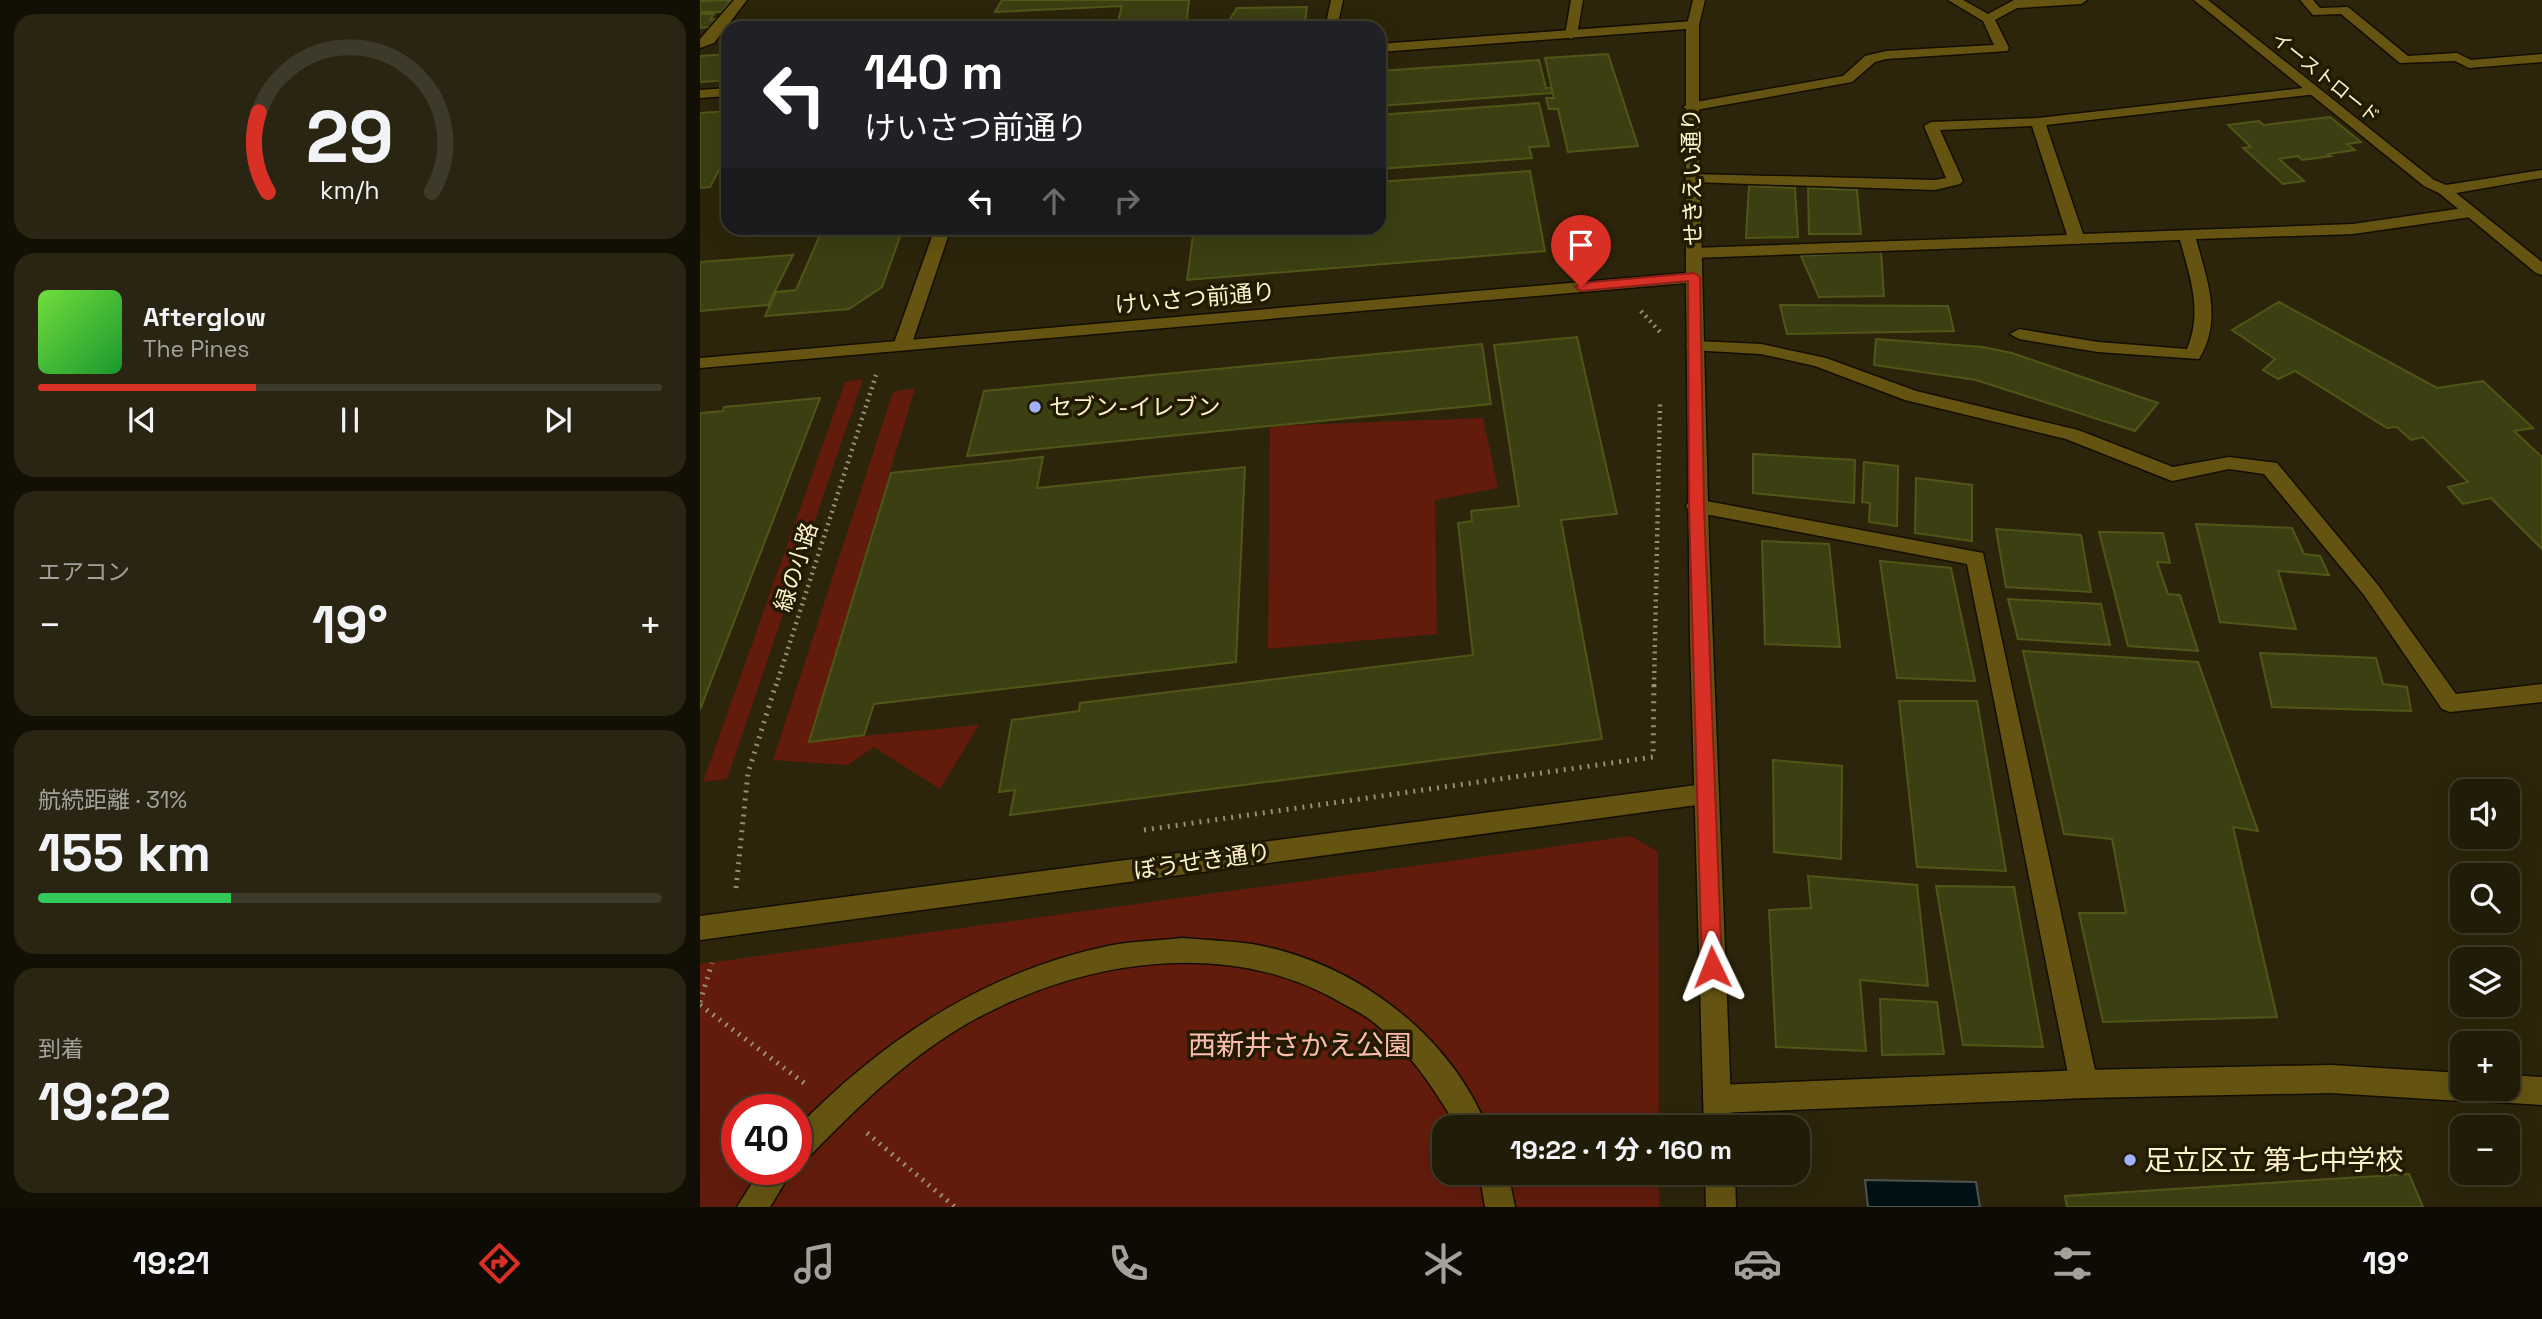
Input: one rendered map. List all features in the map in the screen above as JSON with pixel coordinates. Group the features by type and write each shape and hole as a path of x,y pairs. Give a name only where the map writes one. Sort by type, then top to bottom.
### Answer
{"street":[{"path":"724,21 741,0"},
{"path":"1332,21 1337,0"},
{"path":"1571,35 1577,0"},
{"name":"せきえい通り","path":"1699,0 1693,25 1690,107 1696,506 1704,794 1718,1115"},
{"path":"1690,107 1847,79 1870,59 1886,55 2002,48 1989,19 1954,0"},
{"path":"1989,19 2014,5 2081,0"},
{"name":"イーストロード","path":"2200,0 2542,270"},
{"path":"2306,0 2317,12 2344,10 2405,60 2457,57 2469,64 2542,58"},
{"path":"700,44 709,40 721,25"},
{"path":"1386,48 1693,25"},
{"path":"1692,178 1935,185 1955,181 1931,126 2038,122 2312,91"},
{"path":"700,94 721,92"},
{"path":"2038,122 2077,240"},
{"path":"2436,186 2542,174"},
{"path":"1693,253 1875,244 2077,240 2353,229 2471,212"},
{"path":"902,346 941,235"},
{"path":"2019,334 2098,347 2148,349 2193,355 2202,338 2207,308 2187,236"},
{"name":"けいさつ前通り","path":"700,363 1694,277"},
{"path":"1695,346 1761,349 1820,362 1911,396 2071,434 2172,474 2229,463 2270,468 2371,590 2450,703 2542,693"},
{"path":"1696,506 1976,558 2084,1084"},
{"name":"ぼうせき通り","path":"700,928 1704,794"},
{"path":"812,1133 836,1107 902,1051 972,1006 1043,975 1115,955 1184,948 1251,954 1313,972 1371,1003 1420,1046 1461,1101 1467,1115"},
{"path":"1717,1099 2084,1084 2331,1080 2450,1086"},
{"path":"2520,1090 2542,1091"},
{"path":"752,1207 768,1185"},
{"path":"1496,1185 1500,1207"},
{"path":"1720,1185 1721,1207"}],"path":[{"path":"1641,311 1662,334"},
{"name":"緑の小路","path":"749,887 736,888 748,773 877,372"},
{"path":"1132,832 1653,757 1660,402"},
{"path":"714,957 700,1003 836,1107 955,1207"}],"green space":[{"path":"863,379 727,779 703,782 845,382"},
{"path":"915,388 809,741 979,725 940,789 874,747 848,765 773,760 893,392"},
{"path":"1483,418 1498,488 1435,500 1437,634 1268,649 1270,426"},
{"name":"西新井さかえ公園","path":"1631,836 1658,852 1659,1115 1432,1115 1432,1185 1659,1185 1659,1207 700,1207 700,964"}],"shaded area":[{"path":"1865,1180 1976,1182 1980,1207 1868,1207"}],"building":[{"path":"731,0 722,12 700,12 700,1"},
{"path":"1002,0 1189,0 1187,21 1118,21 1122,6 995,12"},
{"path":"1307,7 1305,21 1229,21 1237,8"},
{"path":"700,14 714,14 710,20 716,19 710,27 700,28"},
{"path":"721,54 721,80 700,82 700,56"},
{"path":"1608,54 1638,146 1568,152 1558,109 1549,109 1546,98 1554,98 1545,58"},
{"path":"1539,60 1546,88 1551,87 1552,93 1386,105 1386,71"},
{"path":"1539,103 1549,146 1529,147 1532,158 1386,168 1386,114"},
{"path":"721,112 721,166 710,187 700,188 700,113"},
{"path":"2330,117 2361,142 2347,144 2355,150 2328,154 2331,156 2302,160 2298,156 2279,159 2304,181 2283,184 2243,148 2251,147 2228,125 2259,121 2264,125"},
{"path":"1530,171 1545,251 1187,280 1193,235 1386,235 1386,181"},
{"path":"1749,186 1795,188 1798,237 1746,238"},
{"path":"1808,188 1857,190 1861,234 1809,234"},
{"path":"820,235 901,235 882,287 849,309 765,316 776,292 796,290"},
{"path":"1881,251 1884,296 1819,297 1801,256"},
{"path":"793,255 768,305 700,311 700,262"},
{"path":"2279,302 2437,388 2483,381 2533,428 2514,431 2542,457 2542,549 2491,498 2463,504 2448,487 2468,482 2423,437 2411,440 2397,427 2387,428 2295,371 2278,379 2263,370 2275,359 2232,330"},
{"path":"1780,305 1948,306 1954,331 1787,334"},
{"path":"1577,337 1617,514 1561,520 1602,739 1010,815 1015,790 999,792 1012,720 1079,711 1080,703 1473,655 1458,523 1472,521 1471,511 1519,506 1494,345"},
{"path":"1876,339 1983,347 2012,353 2158,403 2135,431 1976,380 1874,365"},
{"path":"1482,344 1491,404 967,456 984,391"},
{"path":"820,398 700,710 700,413 723,411 724,407"},
{"path":"1753,454 1855,460 1854,503 1753,493"},
{"path":"1043,457 1037,488 1245,467 1236,662 874,704 864,735 809,742 891,473"},
{"path":"1864,462 1898,466 1897,526 1869,522 1870,503 1862,502"},
{"path":"1916,478 1972,485 1972,541 1915,533"},
{"path":"2196,524 2292,528 2304,554 2320,556 2329,575 2278,571 2296,629 2220,622"},
{"path":"1996,529 2081,535 2091,592 2006,587"},
{"path":"2099,532 2163,533 2170,563 2157,562 2168,594 2180,595 2198,651 2128,646"},
{"path":"1762,541 1829,544 1840,647 1765,644"},
{"path":"1880,561 1951,568 1975,681 1897,678"},
{"path":"2008,599 2101,604 2110,645 2018,639"},
{"path":"2023,651 2198,662 2258,831 2233,827 2277,1017 2103,1022 2079,913 2126,913 2112,839 2064,834"},
{"path":"2260,653 2376,658 2383,684 2407,687 2411,711 2272,707"},
{"path":"1899,701 1977,701 2006,871 1917,867"},
{"path":"1773,760 1842,766 1841,859 1774,852"},
{"path":"1808,876 1917,885 1928,986 1860,980 1866,1051 1776,1047 1769,910 1811,908"},
{"path":"1936,886 2014,887 2043,1047 1963,1045"},
{"path":"1880,999 1937,1002 1944,1054 1882,1055"},
{"path":"2409,1174 2423,1207 2067,1207 2065,1196"}],"place":[{"name":"セブン-イレブン","path":"1035,407"},
{"name":"足立区立 第七中学校","path":"2130,1160"}],"route":[{"path":"1581,287 1694,277 1696,506 1712,967"}]}
